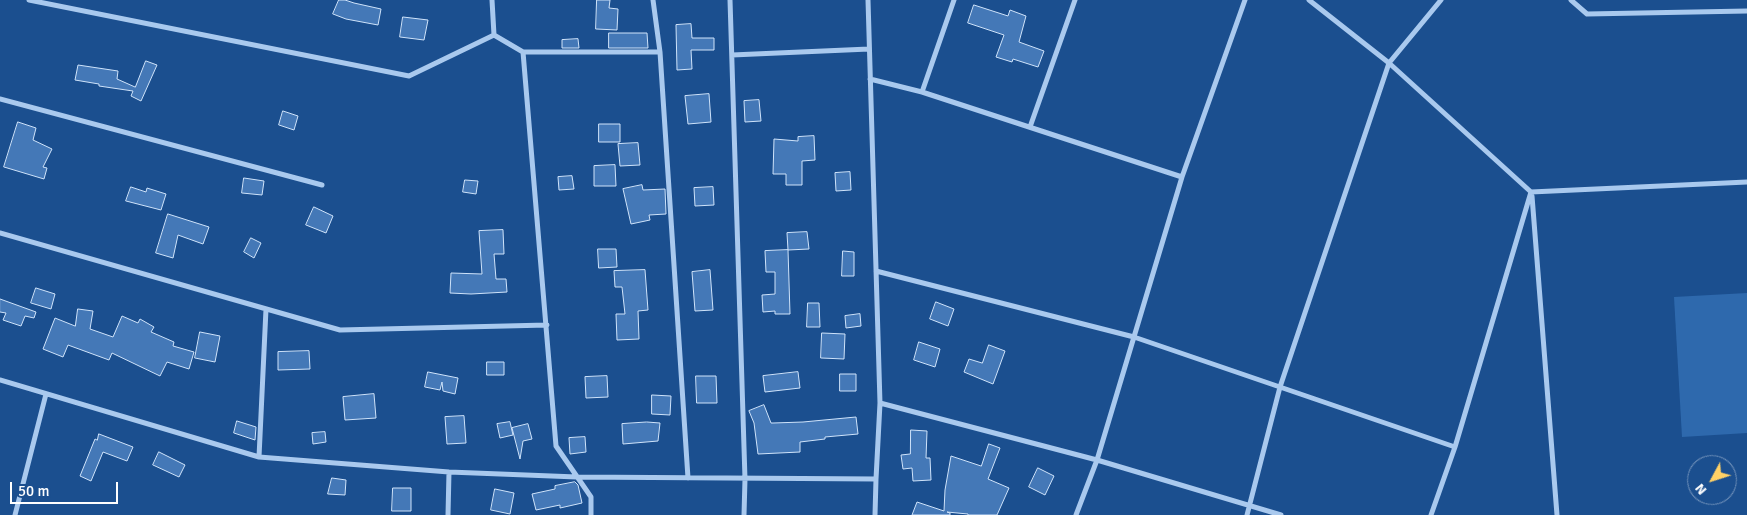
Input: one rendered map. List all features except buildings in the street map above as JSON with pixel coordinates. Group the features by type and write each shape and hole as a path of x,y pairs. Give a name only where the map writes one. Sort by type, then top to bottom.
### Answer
{"street":[{"path":"29,0 409,76 494,35"},
{"path":"492,0 494,35"},
{"path":"653,0 660,52 688,478"},
{"path":"730,0 745,479 744,515"},
{"path":"868,0 880,404 875,515"},
{"path":"922,92 954,0"},
{"path":"1030,127 1075,0"},
{"path":"1076,515 1097,460 1182,176 1245,0"},
{"path":"1309,0 1389,63 1531,192 1557,515"},
{"path":"1247,515 1280,387 1389,63 1441,0"},
{"path":"1571,0 1587,14 1747,11"},
{"path":"494,35 523,52 660,52"},
{"path":"732,55 869,49"},
{"path":"523,52 556,446 591,496 591,515"},
{"path":"870,79 922,92 1182,176"},
{"path":"0,99 322,185"},
{"path":"1531,192 1747,182"},
{"path":"1431,515 1455,447 1531,192"},
{"path":"0,233 340,330 547,325"},
{"path":"876,271 1134,337 1455,447"},
{"path":"259,457 266,309"},
{"path":"0,380 259,457 449,472 745,479 876,479"},
{"path":"14,515 46,394"},
{"path":"880,404 1097,460 1281,515"},
{"path":"448,515 449,472"}],"shaded area":[{"path":"1747,293 1747,433 1682,437 1674,297"}]}
